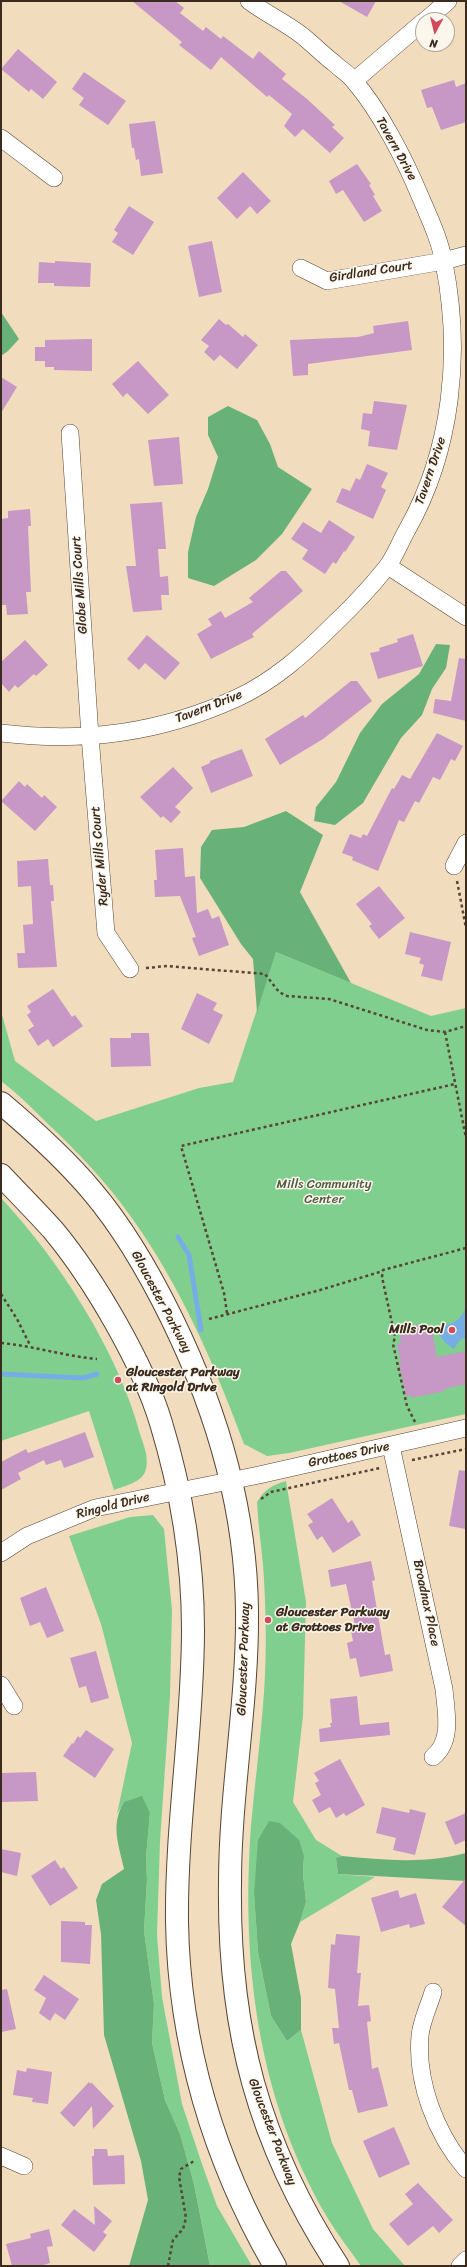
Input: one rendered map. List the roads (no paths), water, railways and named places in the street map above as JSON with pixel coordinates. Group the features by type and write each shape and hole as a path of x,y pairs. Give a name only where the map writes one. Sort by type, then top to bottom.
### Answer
{"main road":[{"name":"Gloucester Parkway","path":"1,1103 27,1125 93,1192 144,1264 195,1366 217,1427 232,1480 243,1553 247,1610 246,1674 230,1881 234,1991 245,2054 256,2096 284,2172 300,2204 338,2266"},
{"path":"1,1175 54,1232 91,1284 122,1335 161,1421 178,1490 190,1570 193,1631 179,1850 177,1922 180,1977 191,2049 206,2110 221,2156 250,2222 275,2266"}],"street":[{"name":"Tavern Drive","path":"1,732 43,738 124,733 186,718 240,697 286,667 312,646 343,616 388,566 420,507 443,439 450,405 452,322 444,261 408,168 384,126 354,80 300,35 250,1"},
{"path":"435,12 448,1"},
{"path":"354,80 415,29"},
{"path":"1,138 54,178"},
{"name":"Girdland Court","path":"301,268 327,281 444,261 466,255"},
{"name":"Globe Mills Court","path":"70,433 90,736"},
{"path":"388,566 466,617"},
{"name":"Ryder Mills Court","path":"90,736 106,933 130,969"},
{"path":"454,866 466,843"},
{"name":"Grottoes Drive","path":"232,1480 419,1440 466,1428"},
{"name":"Broadnax Place","path":"391,1446 444,1689 447,1720 446,1738 441,1750 432,1757"},
{"name":"Ringold Drive","path":"1,1553 27,1536 71,1516 119,1501 232,1480"},
{"path":"1,1685 14,1706"},
{"path":"433,1992 420,2035 420,2062 435,2117 450,2147 466,2169"},
{"path":"1,2156 24,2166"},
{"path":"460,2266 466,2260"}],"water":[{"name":"Mills Pool","path":"466,1306 466,1337 459,1341 454,1349 442,1339 437,1326 447,1325 456,1321 462,1315"}],"waterway":[{"path":"178,1237 189,1255 201,1330"},
{"path":"1,1374 83,1378 97,1374"}],"place":[{"name":"Mills Pool","path":"452,1330"},
{"name":"Gloucester Parkway at Ringold Drive","path":"118,1380"},
{"name":"Gloucester Parkway at Grottoes Drive","path":"268,1620"}],"park label":[{"name":"Mills Community Center","path":"324,1192"}]}
